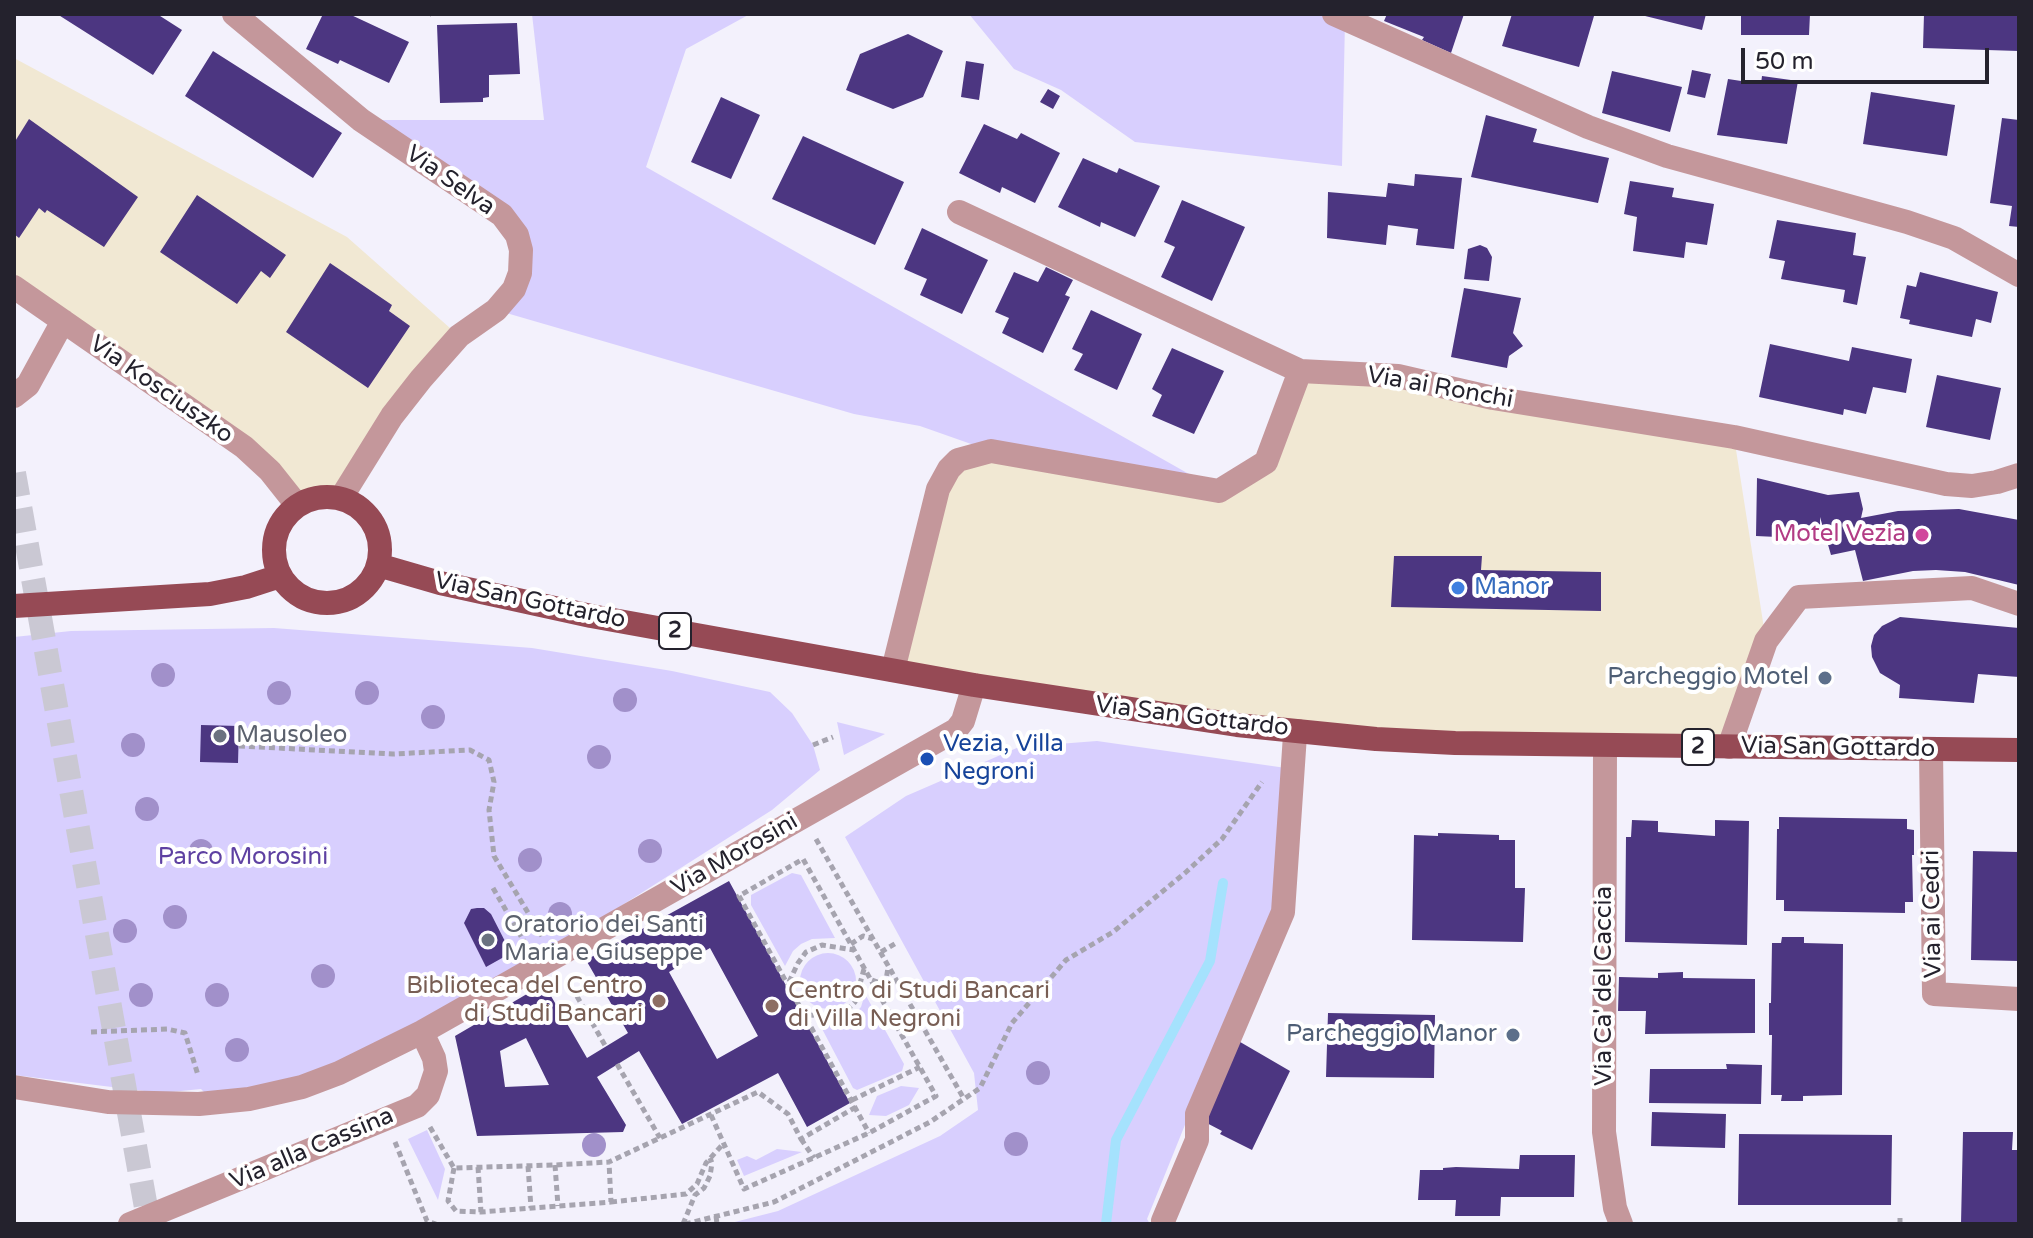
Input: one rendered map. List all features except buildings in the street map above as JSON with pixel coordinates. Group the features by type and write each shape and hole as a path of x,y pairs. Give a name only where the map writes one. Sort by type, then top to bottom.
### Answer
{"main road":[{"path":"326,496 341,498 356,505 369,517 377,532 380,548 378,565 364,588 342,602 324,604 306,600 291,590 280,576 273,551 275,537 287,514 297,505 326,496"},
{"name":"Via San Gottardo","path":"378,565 517,601 974,685 1237,725 1439,742 2019,750"},
{"path":"14,606 210,594 280,576"}],"street":[{"name":"Via Selva","path":"234,14 361,120 502,215 517,235 521,250 520,273 514,289 496,310 459,336 421,379 392,416 341,498"},
{"path":"1334,14 1588,127 1667,156 1954,238 2019,275"},
{"path":"893,670 938,489 958,460 991,451 1219,491 1266,462 1300,371 959,212"},
{"name":"Via Kosciuszko","path":"14,287 244,447 279,481 297,505"},
{"path":"19,385 63,321"},
{"name":"Via ai Ronchi","path":"1300,371 1398,376 1493,398 1734,437 1946,484 1972,486 2019,475"},
{"path":"1729,747 1766,641 1799,597 1972,588 2019,604"},
{"name":"Via Morosini","path":"14,1087 108,1102 199,1104 249,1099 302,1087 339,1073 422,1032 956,730 963,721 974,685"},
{"path":"1164,1224 1197,1140 1197,1114 1283,912 1295,735 1298,731"},
{"name":"Via Ca' del Caccia","path":"1605,746 1604,1132 1615,1208 1621,1224"},
{"name":"Via ai Cedri","path":"1931,749 1934,994 2019,999"},
{"name":"Via alla Cassina","path":"130,1224 417,1106 428,1095 436,1071 434,1058 422,1032"}],"path":[{"path":"813,745 833,737"},
{"path":"239,746 393,754 470,750 489,760 494,782 489,810 494,856 606,1047"},
{"path":"684,1224 774,1202 930,1122 980,1088 1012,1023 1066,960 1113,932 1222,839 1268,774"},
{"path":"813,835 964,1099"},
{"path":"711,1115 744,1189 869,1133 936,1096 803,859 739,896 869,1133"},
{"path":"493,888 530,951"},
{"path":"853,947 856,938 863,936 873,939"},
{"path":"881,952 898,942"},
{"path":"789,983 806,952 822,945 853,947"},
{"path":"871,979 880,983 886,981 888,964"},
{"path":"807,1015 828,1016 845,1012 855,1002 864,968"},
{"path":"91,1032 167,1029 185,1033 197,1066 201,1089 199,1104"},
{"path":"617,1064 660,1138"},
{"path":"852,1100 920,1067"},
{"path":"454,1168 609,1162 711,1115 757,1088 788,1114 814,1158"},
{"path":"417,1106 454,1168 448,1201 456,1211 481,1212 686,1194 697,1184 710,1158 723,1144"},
{"path":"801,1139 856,1107"},
{"path":"396,1143 427,1223 436,1224"},
{"path":"684,1224 695,1195 704,1188 710,1176 710,1158"},
{"path":"609,1162 611,1202"},
{"path":"555,1165 558,1206"},
{"path":"528,1166 531,1208"},
{"path":"478,1167 481,1212"},
{"path":"716,1216 717,1224"},
{"path":"1900,1216 1900,1224"}],"shaded area":[{"path":"14,58 347,237 459,336 367,454 326,496 297,505 279,481 14,287"},
{"path":"1300,371 1734,437 1766,641 1729,747 1455,743 893,670 938,489 968,455 1219,491 1266,462"}],"green space":[{"path":"532,14 750,14 686,49 646,167 1219,491 991,451 920,426 854,414 496,310 514,289 517,236 361,120 544,120"},
{"path":"969,14 1342,14 1345,20 1342,166 1135,142 1061,90 1014,69"},
{"name":"Parco Morosini","path":"274,628 532,648 672,671 770,692 792,713 813,745 820,770 772,810 550,951 401,1034 289,1083 207,1095 201,1089 161,1093 14,1075 14,637 71,631"},
{"path":"837,722 885,734 844,755"},
{"path":"1097,741 1286,768 1272,909 1147,1219 1150,1224 727,1224 778,1211 940,1136 978,1110 974,1073 845,837 906,796 1019,747"},
{"path":"792,873 801,875 835,938 812,939 801,944 785,966 751,905 751,895"},
{"path":"828,953 848,961 856,981 848,1001 828,1009 808,1001 800,981 808,961"},
{"path":"865,994 904,1064 902,1071 857,1090 853,1088 819,1023 832,1025 851,1018 861,1007"},
{"path":"901,1086 919,1088 909,1105 886,1116 869,1115 877,1096"},
{"path":"427,1130 445,1169 438,1200 408,1139"},
{"path":"777,1149 802,1152 744,1176 737,1160 747,1156 756,1160"}],"waterway":[{"path":"1106,1224 1116,1140 1210,961 1223,883"}],"tunnel":[{"path":"14,473 149,1224"}],"place":[{"name":"Motel Vezia","path":"1922,535"},
{"name":"Manor","path":"1458,588"},
{"name":"Parcheggio Motel","path":"1825,678"},
{"name":"Mausoleo","path":"220,736"},
{"name":"Vezia, Villa Negroni","path":"927,759"},
{"name":"Oratorio dei Santi Maria e Giuseppe","path":"488,940"},
{"name":"Biblioteca del Centro di Studi Bancari","path":"659,1001"},
{"name":"Centro di Studi Bancari di Villa Negroni","path":"772,1006"},
{"name":"Parcheggio Manor","path":"1513,1035"}]}
